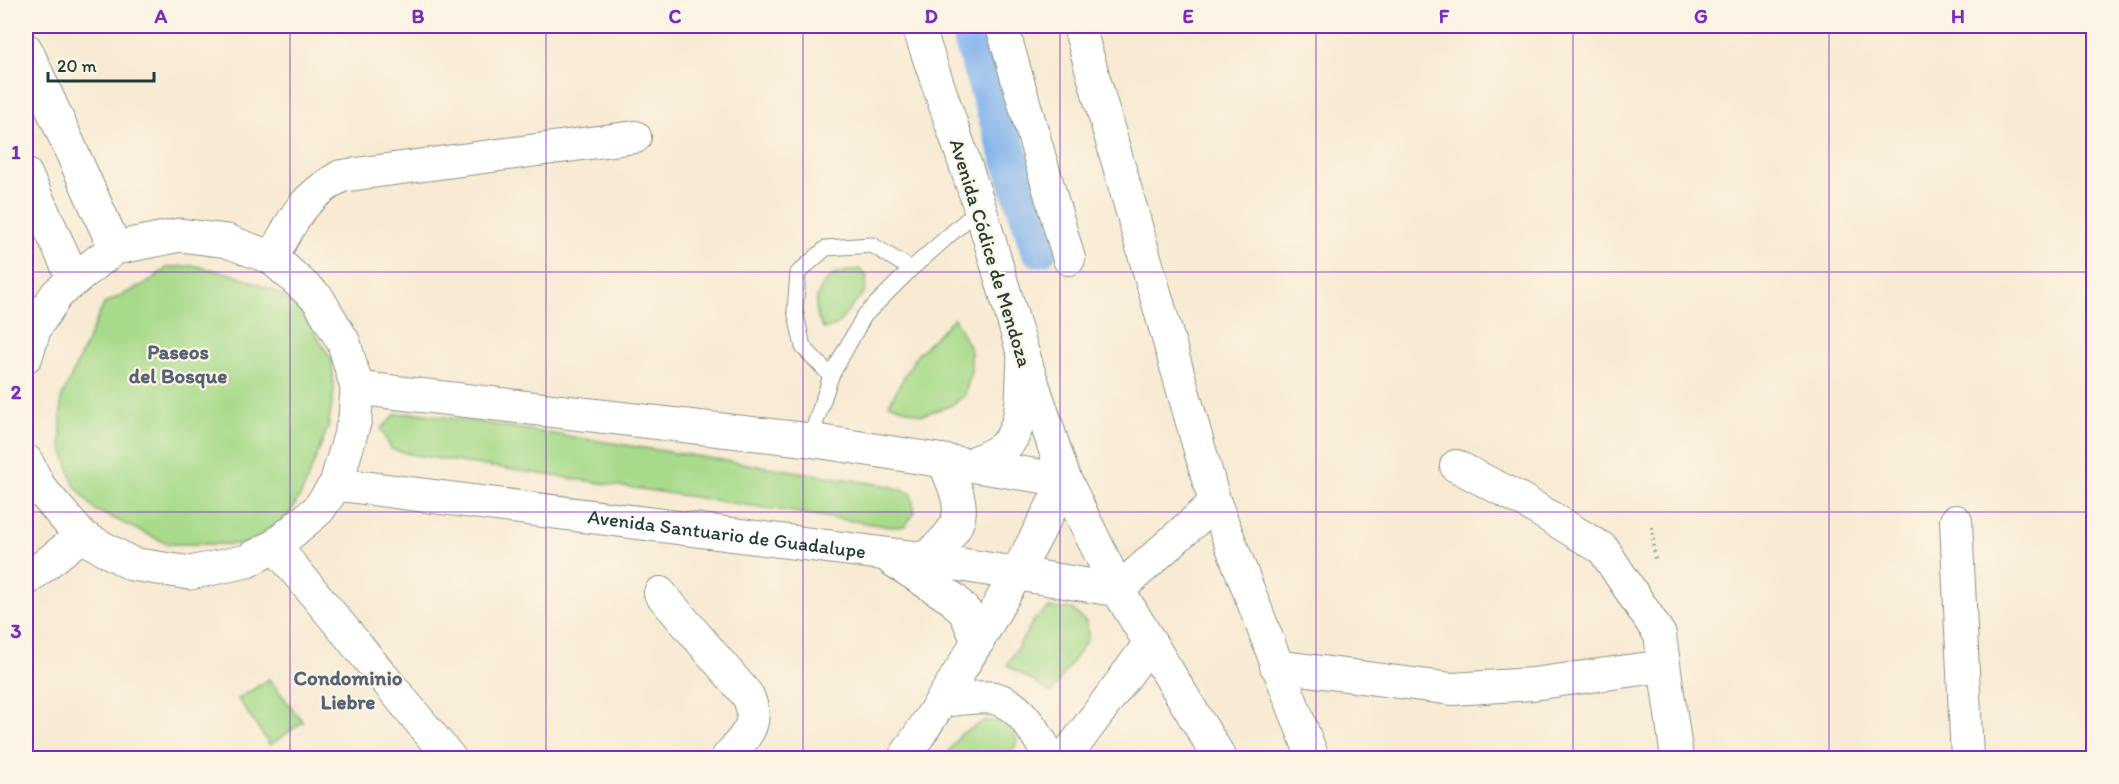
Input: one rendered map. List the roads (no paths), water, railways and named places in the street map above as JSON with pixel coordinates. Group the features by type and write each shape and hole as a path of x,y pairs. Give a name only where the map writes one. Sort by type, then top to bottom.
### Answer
{"street":[{"name":"Avenida Códice de Mendoza","path":"918,26 980,208 1023,357 1065,480 1118,590 1220,759"},
{"path":"1002,26 1069,259"},
{"path":"1079,26 1215,503 1313,759"},
{"path":"26,50 115,248"},
{"path":"272,258 298,209 316,191 341,176 635,137"},
{"path":"26,175 74,280"},
{"path":"26,461 39,487 81,536 132,564 190,573 247,561 274,546 318,510 336,484 355,419 357,388 344,343 318,298 272,258 227,241 180,236 115,248 57,294 29,336"},
{"path":"956,463 994,454 1012,439 1018,419 1023,357"},
{"path":"357,388 810,440 1065,480 1018,574 942,701 904,759"},
{"path":"925,559 950,538 960,517 956,463"},
{"path":"1456,466 1522,500 1603,549 1660,635 1677,759"},
{"name":"Avenida Santuario de Guadalupe","path":"336,484 925,559 1118,590"},
{"path":"1118,590 1215,503"},
{"path":"1956,521 1967,759"},
{"path":"26,580 81,536"},
{"path":"274,546 450,759"},
{"path":"884,554 953,599 966,613 978,641"},
{"path":"660,593 748,696 754,710 753,724 727,759"},
{"path":"1065,759 1150,643"},
{"path":"1276,666 1452,689 1533,684 1664,666"},
{"path":"942,701 994,698 1014,706 1031,726 1051,759"}],"lane":[{"path":"810,440 831,376 864,316 911,269 980,208"},
{"path":"831,376 803,348 795,310 798,273 826,248 873,245 911,269"}],"waterway":[{"path":"968,26 1039,248"}],"district":[{"name":"Paseos del Bosque","path":"178,363"},
{"name":"Condominio Liebre","path":"348,689"}]}
